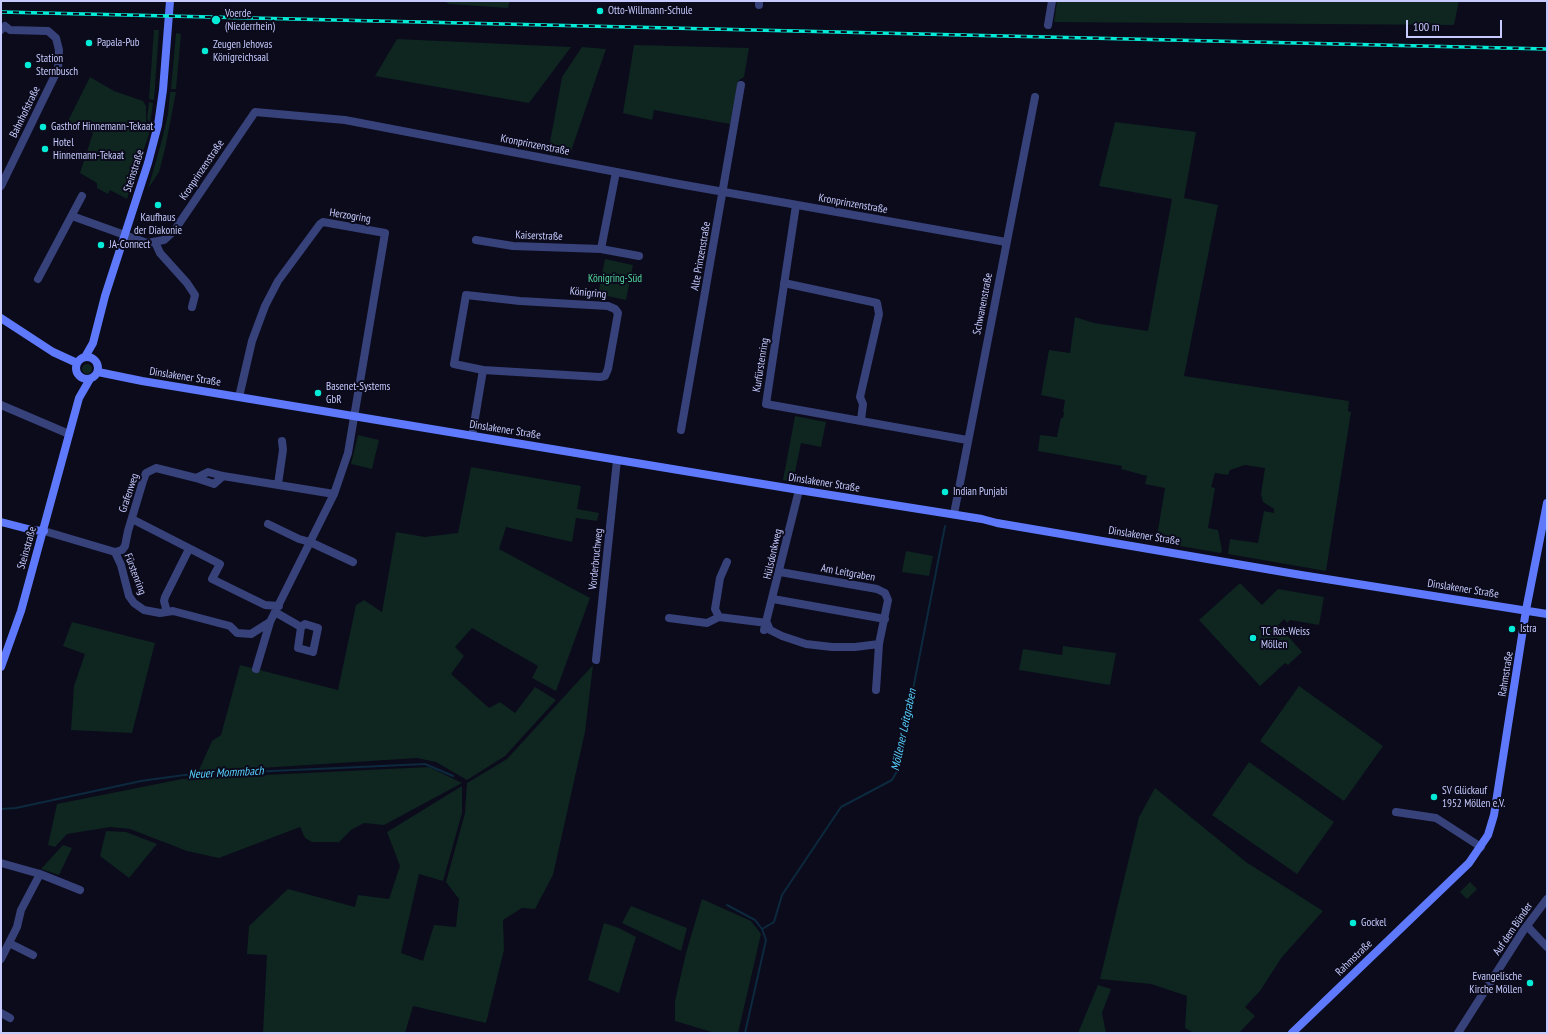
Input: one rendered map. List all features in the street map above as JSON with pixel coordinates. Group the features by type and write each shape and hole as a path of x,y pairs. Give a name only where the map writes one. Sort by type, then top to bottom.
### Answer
{"main road":[{"name":"Steinstraße","path":"96,361 93,353 93,343 105,296 148,163 158,125 163,90 170,1"},
{"path":"1,318 53,352 77,363"},
{"name":"Steinstraße","path":"85,357 93,343"},
{"path":"85,357 93,358 96,361 98,372 90,379 80,377 76,371 77,363 85,357"},
{"name":"Dinslakener Straße","path":"98,372 142,381 472,436 954,514 1300,575 1547,614"},
{"name":"Steinstraße","path":"1,667 16,630 44,530 79,398 80,377"},
{"name":"Steinstraße","path":"79,398 90,379"},
{"name":"Rahmstraße","path":"1292,1033 1469,863 1488,835 1494,815 1526,610 1547,503"},
{"path":"1,522 32,530 44,530"}],"street":[{"path":"1048,25 1052,1"},
{"name":"Bahnhofstraße","path":"1,186 58,69 59,45 52,34 46,31 4,30"},
{"name":"Alte Prinzenstraße","path":"681,430 724,192 741,86"},
{"name":"Schwanenstraße","path":"954,514 1035,97"},
{"name":"Kronprinzenstraße","path":"156,242 164,240 174,231 255,112 345,120 724,192 1006,242"},
{"path":"601,249 616,172"},
{"path":"38,279 82,196"},
{"name":"Kurfürstenring","path":"796,205 766,404 968,440"},
{"path":"72,216 147,243 156,242 160,253 187,283 195,295 192,307"},
{"name":"Herzogring","path":"239,397 252,341 265,306 278,281 320,224 324,222 385,233 355,416"},
{"name":"Kaiserstraße","path":"476,240 513,246 601,249 639,256"},
{"path":"784,282 877,303 879,314 860,397 863,404 861,420"},
{"name":"Königring","path":"466,295 520,301 608,306 615,309 618,313 608,369 605,376 600,377 483,370 454,364 466,295"},
{"path":"472,436 483,370"},
{"path":"1,405 69,434"},
{"path":"256,669 270,622 334,494 348,453 355,416"},
{"path":"278,484 283,450 282,441"},
{"name":"Vorderbruchweg","path":"596,660 617,460"},
{"name":"Grafenweg","path":"115,552 122,550 125,546 137,498 146,473 156,468 196,478 208,472 223,476 334,494"},
{"name":"Hülsdonkweg","path":"766,627 774,599 799,490"},
{"path":"132,519 220,564 212,579 265,605 277,609 302,627"},
{"path":"268,524 353,562"},
{"name":"Fürstenring","path":"44,530 115,552 121,565 129,596 134,604 144,610 160,613 173,611 230,626 237,633 251,634 270,622"},
{"path":"167,612 164,597 189,549"},
{"path":"719,618 715,608 720,578 727,562"},
{"name":"Am Leitgraben","path":"780,572 877,590 885,593 888,600 879,644 876,690"},
{"path":"774,599 885,619"},
{"path":"669,618 707,623 719,618 766,627 782,636 806,644 832,647 855,647 879,644"},
{"path":"1396,812 1436,818 1481,847"},
{"path":"1,863 40,874 80,890"},
{"path":"1,960 22,910 40,874"},
{"name":"Auf dem Bünder","path":"1458,1033 1527,926 1547,898"},
{"path":"1527,926 1547,947"},
{"path":"9,943 33,955"},
{"path":"1,1013 10,1018"}],"green space":[{"path":"444,1 510,1 508,8 449,4"},
{"path":"1057,1 1459,1 1454,25 1054,22"},
{"path":"154,30 159,30 154,100 149,99"},
{"path":"176,33 181,34 176,89 171,89"},
{"path":"397,39 571,47 529,103 375,76"},
{"path":"634,45 749,48 744,77 739,80 730,124 654,110 652,120 623,113"},
{"path":"582,47 606,49 569,157 548,153 562,77"},
{"path":"90,77 114,91 143,101 146,106 146,123 150,125 149,134 127,199 110,190 108,194 97,188 97,183 80,173 93,133 68,121"},
{"path":"170,92 176,92 165,149 159,172 148,189 168,114"},
{"path":"149,102 153,103 150,123 147,119"},
{"path":"1115,122 1196,132 1184,198 1218,205 1184,376 1349,401 1348,411 1351,412 1326,571 1228,554 1230,539 1258,543 1264,511 1274,513 1274,509 1263,502 1261,494 1265,468 1245,465 1230,470 1228,475 1215,473 1211,487 1215,488 1208,528 1218,530 1222,550 1221,553 1156,542 1165,488 1145,484 1147,476 1121,469 1122,466 1038,451 1040,435 1057,437 1061,418 1063,418 1064,413 1065,400 1041,395 1049,350 1070,353 1075,317 1094,323 1148,331 1172,199 1099,186"},
{"name":"Königring-Süd","path":"605,259 633,265 626,300 598,294"},
{"path":"85,364 89,364 91,365 91,373 85,374 82,371 82,367"},
{"path":"795,416 826,422 821,447 801,443 793,482 783,480"},
{"path":"358,435 379,440 372,469 351,464"},
{"path":"471,467 581,486 577,509 599,513 597,521 576,518 572,542 506,527 499,549 590,598 556,691 532,678 538,666 472,628 455,647 464,656 451,674 489,708 500,702 515,713 535,687 556,700 505,756 467,780 436,762 417,758 198,772 212,741 221,735 240,665 338,690 356,605 364,600 382,612 396,532 425,537 458,533"},
{"path":"906,551 933,556 929,576 902,572"},
{"name":"TC Rot-Weiss Möllen","path":"1240,583 1262,605 1278,589 1324,597 1319,625 1290,620 1287,623 1284,619 1278,625 1302,652 1288,665 1285,663 1260,686 1199,620"},
{"path":"72,622 155,643 132,733 71,730 74,686 85,654 63,646"},
{"path":"1063,646 1116,653 1110,685 1019,670 1023,649 1062,655"},
{"path":"593,665 585,732 553,875 535,909 522,908 503,920 504,950 486,1023 413,1006 405,1033 263,1033 267,955 247,954 249,926 288,889 355,907 358,895 389,899 400,866 387,832 462,786 462,813 443,881 419,874 401,953 423,961 434,925 456,927 459,899 446,882 465,813 467,783 507,759"},
{"path":"1299,686 1383,746 1344,801 1260,741"},
{"path":"1249,762 1334,822 1297,874 1212,815"},
{"path":"429,767 462,783 384,825 364,823 351,830 339,842 312,842 305,838 300,827 219,858 187,851 130,829 110,827 67,834 55,847 48,845 57,804 182,779"},
{"path":"1155,788 1246,862 1323,911 1282,957 1260,991 1245,1007 1255,1016 1239,1033 1194,1033 1185,1028 1187,996 1151,984 1100,979 1139,817"},
{"path":"106,831 126,832 157,844 129,878 100,856"},
{"path":"63,845 72,848 59,875 41,869"},
{"path":"1470,882 1477,889 1467,899 1460,892"},
{"path":"702,899 751,921 761,934 738,1033 715,1033 675,1021 675,1001 686,953"},
{"path":"631,906 687,928 681,951 622,923"},
{"path":"604,923 619,928 636,937 619,993 588,980"},
{"path":"1098,985 1111,989 1102,1013 1106,1033 1078,1033"}],"waterway":[{"name":"Möllener Leitgraben","path":"762,929 774,922 782,895 841,807 892,780 897,771 945,526"},
{"name":"Neuer Mommbach","path":"1,809 16,808 141,781 184,775 425,764 453,776"},
{"name":"Möllener Leitgraben","path":"727,905 755,920 762,929 766,940 745,1033"}],"railway":[{"path":"1,12 1547,49"}],"place":[{"name":"Otto-Willmann-Schule","path":"600,11"},
{"name":"Voerde (Niederrhein)","path":"216,20"},
{"name":"Papala-Pub","path":"89,43"},
{"name":"Zeugen Jehovas Königreichsaal","path":"205,51"},
{"name":"Station Sternbusch","path":"28,65"},
{"name":"Gasthof Hinnemann-Tekaat","path":"43,127"},
{"name":"Hotel Hinnemann-Tekaat","path":"45,149"},
{"name":"Kaufhaus der Diakonie","path":"158,205"},
{"name":"JA-Connect","path":"101,245"},
{"name":"Basenet-Systems GbR","path":"318,393"},
{"name":"Indian Punjabi","path":"945,492"},
{"name":"Istra","path":"1512,629"},
{"name":"TC Rot-Weiss Möllen","path":"1253,638"},
{"name":"SV Glückauf 1952 Möllen e.V.","path":"1434,797"},
{"name":"Gockel","path":"1353,923"},
{"name":"Evangelische Kirche Möllen","path":"1530,983"}]}
